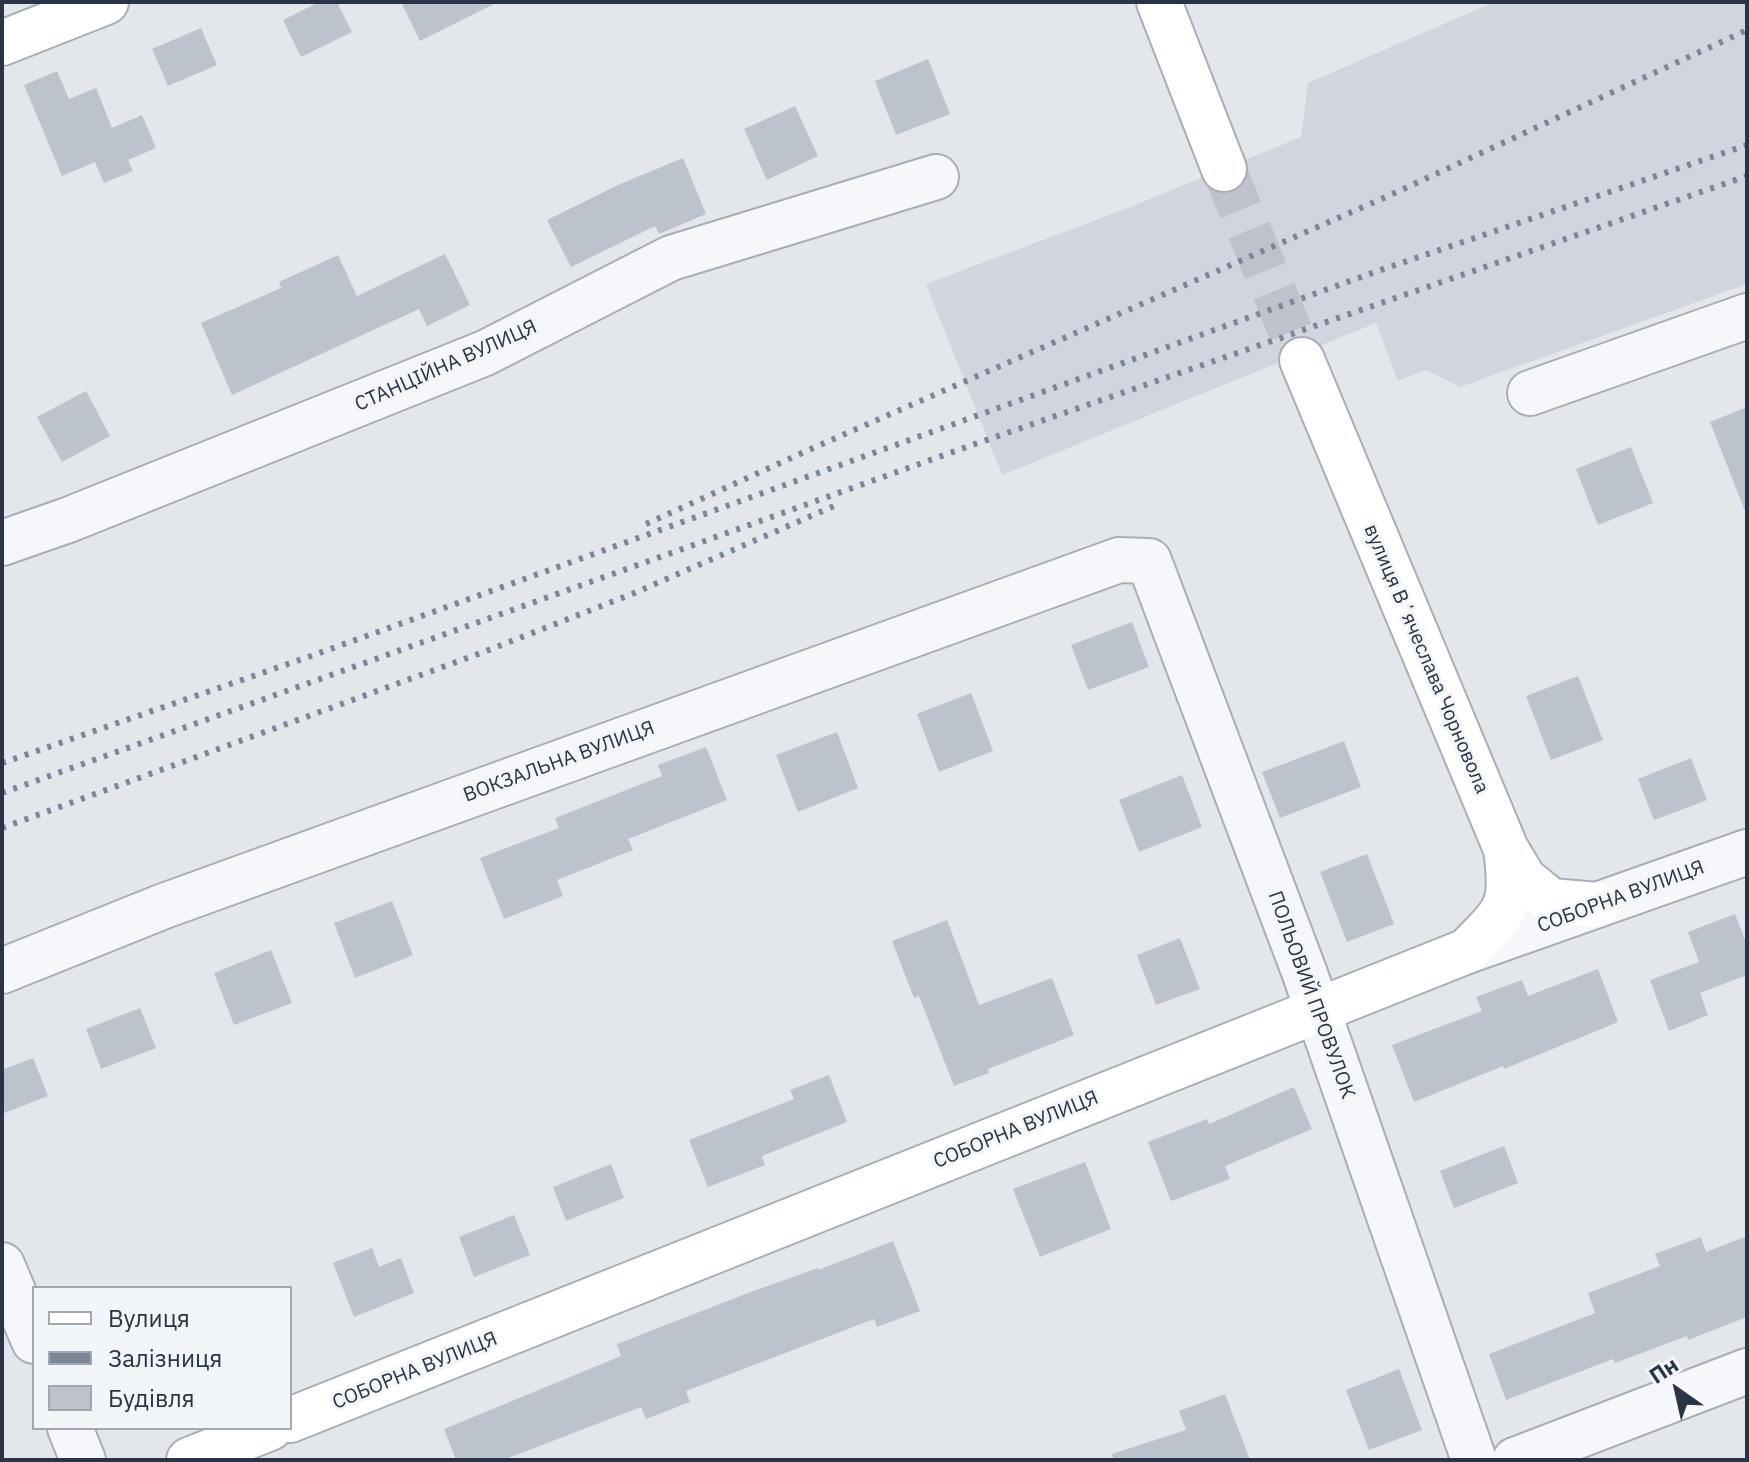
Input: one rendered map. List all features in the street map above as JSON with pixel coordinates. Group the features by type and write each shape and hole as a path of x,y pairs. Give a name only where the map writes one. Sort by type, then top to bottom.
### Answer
{"street":[{"path":"2,43 106,2"},
{"path":"1159,2 1224,169"},
{"name":"СТАНЦІЙНА ВУЛИЦЯ","path":"2,543 83,515 485,353 671,258 936,177"},
{"path":"1530,393 1747,316"},
{"name":"вулиця Вʼячеслава Чорновола","path":"1302,360 1506,849 1511,887 1502,916 1467,951"},
{"name":"ВОКЗАЛЬНА ВУЛИЦЯ","path":"2,971 179,900 1119,560"},
{"name":"ПОЛЬОВИЙ ПРОВУЛОК","path":"1119,560 1149,561 1317,1009 1474,1460"},
{"path":"1506,849 1524,879 1551,901 1597,905"},
{"name":"СОБОРНА ВУЛИЦЯ","path":"292,1419 1317,1009 1467,951 1747,852"},
{"path":"2,1265 32,1336"},
{"path":"1515,1460 1747,1371"},
{"path":"71,1430 83,1460"},
{"path":"189,1460 265,1430"}],"shaded area":[{"path":"1494,2 1747,2 1747,284 1460,387 1426,370 1398,381 1376,323 1002,475 926,284 1128,208 1301,137 1308,83"}],"building":[{"path":"319,2 337,2 352,32 301,57 283,20"},
{"path":"401,2 498,2 420,41"},
{"path":"201,28 217,65 168,86 152,49"},
{"path":"928,59 950,114 896,135 875,81"},
{"path":"57,71 69,99 96,88 112,128 142,115 156,148 128,160 133,171 104,183 95,162 62,176 24,85"},
{"path":"795,106 818,156 767,180 744,129"},
{"path":"683,158 706,214 659,234 655,226 571,267 547,220"},
{"path":"445,254 470,305 427,326 419,309 232,395 201,323 281,288 279,282 338,255 357,296"},
{"path":"86,391 110,436 62,462 37,417"},
{"path":"1747,407 1747,511 1745,511 1710,422"},
{"path":"1631,447 1653,503 1598,525 1576,469"},
{"path":"1132,622 1149,667 1088,690 1071,645"},
{"path":"1578,676 1603,740 1551,760 1526,696"},
{"path":"971,693 993,751 939,772 917,714"},
{"path":"837,732 858,788 798,812 776,755"},
{"path":"1344,741 1361,787 1280,818 1262,772"},
{"path":"706,747 727,800 628,839 633,850 557,880 563,896 504,919 480,858 559,828 555,818 662,776 658,765"},
{"path":"1691,758 1707,800 1654,820 1638,779"},
{"path":"1182,775 1202,827 1139,852 1119,800"},
{"path":"1367,854 1394,924 1347,942 1320,872"},
{"path":"392,901 413,955 355,978 334,923"},
{"path":"1735,914 1747,944 1747,975 1700,993 1708,1015 1669,1031 1650,980 1699,962 1688,932"},
{"path":"947,920 979,1005 1052,978 1074,1035 954,1086 919,996 914,998 892,941"},
{"path":"1180,938 1200,989 1156,1005 1137,955"},
{"path":"271,950 292,1003 234,1025 214,973"},
{"path":"1598,969 1618,1022 1414,1102 1392,1045 1482,1011 1476,997 1522,980 1528,996"},
{"path":"140,1008 156,1048 101,1069 86,1029"},
{"path":"33,1058 48,1096 2,1114 2,1070"},
{"path":"829,1075 847,1122 762,1156 765,1165 708,1187 689,1140 794,1099 790,1090"},
{"path":"1294,1087 1312,1129 1225,1166 1230,1179 1171,1201 1148,1142 1207,1119 1209,1124"},
{"path":"1504,1146 1518,1183 1454,1208 1440,1171"},
{"path":"1085,1162 1111,1229 1040,1257 1013,1189"},
{"path":"611,1164 624,1198 566,1221 553,1187"},
{"path":"514,1215 530,1255 474,1277 459,1237"},
{"path":"1747,1236 1747,1317 1615,1363 1613,1359 1506,1400 1489,1354 1595,1313 1588,1293 1660,1266 1655,1254 1701,1237 1706,1252"},
{"path":"893,1241 920,1311 877,1327 874,1319 686,1391 690,1402 646,1419 641,1407 503,1460 456,1460 444,1429 621,1356 617,1344"},
{"path":"372,1248 379,1267 401,1258 414,1293 354,1317 333,1263"},
{"path":"1399,1369 1422,1430 1369,1450 1346,1390"},
{"path":"1225,1394 1250,1460 1113,1460 1112,1454 1186,1430 1179,1411"}],"tunnel":[{"path":"1224,169 1302,360"}],"railway":[{"path":"646,524 1386,197 1747,30"},
{"path":"2,763 311,656 1375,272 1747,145"},
{"path":"2,793 975,444 1747,176"},
{"path":"2,828 481,653 632,594 834,506"}]}
